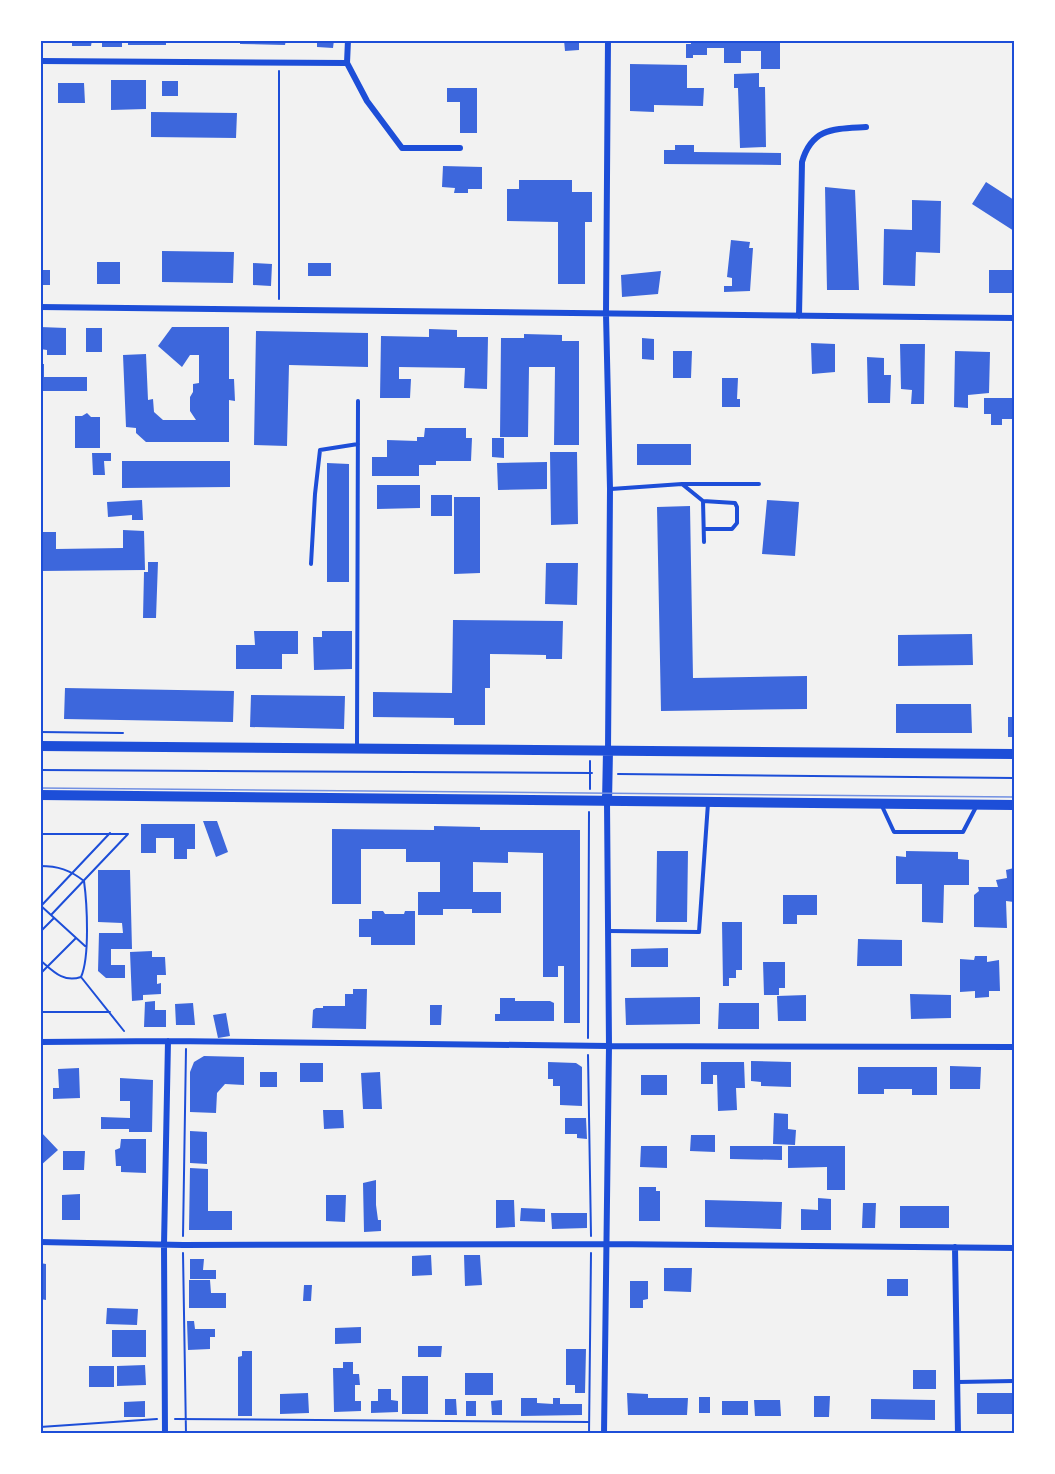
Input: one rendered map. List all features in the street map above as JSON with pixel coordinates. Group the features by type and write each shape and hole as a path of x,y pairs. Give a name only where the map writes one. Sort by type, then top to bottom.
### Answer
{"street":[{"path":"348,40 348,63 367,101 402,148 460,148"},
{"path":"604,1434 609,1046 607,802 610,489 606,314 608,40"},
{"path":"40,61 348,63"},
{"path":"799,316 802,162 806,147 822,133 841,128 866,127"},
{"path":"40,307 1014,318"},
{"path":"40,746 1014,754"},
{"path":"40,795 1014,805"},
{"path":"165,1434 164,1245 168,1041"},
{"path":"40,1042 1014,1047"},
{"path":"40,1242 164,1245 606,1244 1014,1248"},
{"path":"955,1247 958,1434"}],"lane":[{"path":"357,749 358,400"},
{"path":"311,564 320,450 358,444"},
{"path":"610,489 682,484 759,484"},
{"path":"682,484 703,501 730,501 737,507 737,524 732,529 704,529"},
{"path":"703,501 704,542"},
{"path":"609,931 699,932 708,802"},
{"path":"880,804 894,832 963,832 978,804"},
{"path":"957,1382 1014,1381"}],"path":[{"path":"279,62 279,310"},
{"path":"40,732 127,734"},
{"path":"589,1434 590,750"},
{"path":"40,770 1014,778"},
{"path":"86,947 41,906 110,833"},
{"path":"40,834 128,834 51,915"},
{"path":"40,866 62,868 84,881 86,947 85,969 81,977"},
{"path":"40,932 54,918"},
{"path":"40,974 76,938"},
{"path":"40,960 66,979 81,977"},
{"path":"81,977 134,1041"},
{"path":"40,1012 110,1012"},
{"path":"40,1427 165,1419 589,1422"}],"building":[{"path":"72,40 92,40 91,46 72,46"},
{"path":"102,40 122,40 122,47 102,47"},
{"path":"128,40 166,40 166,45 128,45"},
{"path":"240,40 286,40 285,45 240,44"},
{"path":"317,40 334,40 333,48 317,47"},
{"path":"564,40 579,40 579,50 565,51"},
{"path":"691,40 780,40 780,69 761,69 761,51 741,51 741,63 724,63 724,48 707,48 707,55 693,55 693,58 686,58 686,44 691,44"},
{"path":"630,64 687,65 687,88 704,88 703,106 654,105 654,112 630,111"},
{"path":"759,73 759,87 765,87 766,147 740,148 738,88 734,88 734,74"},
{"path":"111,80 146,80 146,109 111,110"},
{"path":"162,81 178,81 178,96 162,96"},
{"path":"58,83 84,83 85,103 58,103"},
{"path":"447,88 477,88 477,133 460,133 460,102 447,102"},
{"path":"151,112 237,113 236,138 151,137"},
{"path":"675,145 694,145 694,152 781,153 781,165 664,164 664,150 675,150"},
{"path":"443,166 482,167 482,189 468,189 468,193 454,193 455,188 442,187"},
{"path":"519,180 572,180 572,192 592,192 592,222 585,222 585,284 558,284 558,222 507,221 507,189 519,189"},
{"path":"986,182 1014,200 1014,231 972,204"},
{"path":"825,187 855,190 859,290 827,290"},
{"path":"912,200 941,201 940,253 916,252 915,286 883,285 884,229 912,230"},
{"path":"731,240 750,242 749,248 753,248 750,291 724,292 724,286 732,286 732,278 727,277"},
{"path":"162,251 234,252 233,283 162,282"},
{"path":"97,262 120,262 120,284 97,284"},
{"path":"253,263 272,264 271,286 253,285"},
{"path":"308,263 331,263 331,276 308,276"},
{"path":"40,270 50,270 50,285 40,285"},
{"path":"989,270 1014,270 1014,293 989,293"},
{"path":"661,271 658,294 622,297 621,275"},
{"path":"40,327 66,328 66,355 47,355 47,350 40,349"},
{"path":"172,327 229,327 229,379 234,379 235,401 229,400 229,442 146,442 136,433 136,428 126,427 123,355 146,354 148,400 153,399 154,412 163,420 196,420 190,411 190,397 193,384 199,383 199,355 190,355 182,367 158,346"},
{"path":"86,328 102,328 102,352 86,352"},
{"path":"429,329 457,330 457,337 488,337 487,389 464,388 465,368 399,367 399,379 411,379 410,398 380,398 381,336 429,337"},
{"path":"256,331 368,333 368,367 289,365 287,446 254,445"},
{"path":"524,334 562,335 562,341 579,341 579,445 554,445 555,367 529,367 528,437 500,437 501,338 524,338"},
{"path":"642,338 654,339 654,360 642,359"},
{"path":"811,343 835,344 835,372 812,374"},
{"path":"900,344 925,344 924,404 911,404 912,390 901,389"},
{"path":"673,351 692,351 691,378 673,378"},
{"path":"955,351 990,352 989,393 968,395 968,408 954,407"},
{"path":"867,357 884,358 884,375 891,375 890,403 868,403"},
{"path":"40,364 44,364 44,377 87,377 87,391 40,391"},
{"path":"722,378 738,378 737,399 740,399 740,407 722,407"},
{"path":"984,398 1014,398 1014,419 1002,419 1002,425 991,425 991,414 984,414"},
{"path":"87,413 91,417 100,417 100,448 75,448 75,416"},
{"path":"425,428 466,428 466,438 472,438 471,461 436,461 436,465 419,465 419,476 372,476 372,457 387,457 387,440 417,441 417,437 424,437"},
{"path":"492,438 504,438 504,458 492,457"},
{"path":"637,444 691,444 691,465 637,465"},
{"path":"550,452 577,452 578,524 551,525"},
{"path":"92,453 111,453 111,461 104,461 105,475 93,475"},
{"path":"122,461 230,461 230,487 122,488"},
{"path":"547,462 547,489 498,490 497,463"},
{"path":"327,463 349,464 349,582 327,582"},
{"path":"377,485 420,485 420,508 377,509"},
{"path":"431,495 452,495 452,516 431,516"},
{"path":"454,497 480,497 480,573 454,574"},
{"path":"142,500 143,520 132,520 132,515 108,517 107,502"},
{"path":"767,500 799,502 795,556 762,554"},
{"path":"690,506 693,678 807,676 807,709 661,711 657,507"},
{"path":"123,530 144,531 145,570 40,571 40,532 56,532 56,549 123,548"},
{"path":"148,562 158,562 156,618 143,618 144,572 148,572"},
{"path":"546,563 578,563 577,605 545,604"},
{"path":"453,620 563,621 562,659 546,659 546,655 490,654 490,688 485,688 485,725 454,725 454,718 373,717 373,692 452,693"},
{"path":"254,631 298,631 298,654 282,654 282,669 236,669 236,645 255,645"},
{"path":"322,631 352,631 352,669 314,670 313,637 322,637"},
{"path":"972,634 973,665 898,666 898,635"},
{"path":"65,688 234,691 233,722 64,719"},
{"path":"251,695 345,696 344,729 250,727"},
{"path":"896,704 971,704 972,733 896,733"},
{"path":"1008,717 1014,717 1014,737 1008,737"},
{"path":"203,821 217,821 228,852 216,857"},
{"path":"141,824 195,824 195,849 187,849 187,859 174,859 174,838 156,838 156,853 141,853"},
{"path":"434,826 480,827 480,830 580,830 580,1023 564,1023 564,966 558,966 558,977 543,977 543,853 508,852 508,863 473,862 473,892 501,892 501,913 472,913 472,909 443,909 443,915 418,915 418,892 440,892 440,862 406,862 406,849 361,849 361,904 332,904 332,829 434,830"},
{"path":"657,851 688,851 687,922 656,922"},
{"path":"906,851 958,852 958,859 969,860 969,885 944,885 943,923 922,922 922,884 896,884 896,856 906,857"},
{"path":"1014,868 1014,902 1006,901 1007,928 974,927 974,895 979,891 978,887 998,887 996,880 1007,878 1006,870"},
{"path":"98,870 130,870 132,949 111,949 111,965 125,965 125,978 106,978 98,971 99,933 123,933 122,923 98,922"},
{"path":"783,895 817,895 817,915 797,915 797,924 783,924"},
{"path":"372,911 404,914 405,911 415,911 415,945 371,945 371,937 359,937 359,919 372,919"},
{"path":"722,922 742,922 742,970 736,970 736,978 729,978 729,986 723,986"},
{"path":"858,939 902,940 902,966 857,966"},
{"path":"668,948 668,967 631,967 631,949"},
{"path":"152,951 152,957 165,957 166,975 157,975 157,984 161,983 161,994 143,995 143,1000 132,1001 130,952"},
{"path":"975,956 987,956 987,962 999,960 1000,991 989,991 989,997 975,998 975,991 960,992 960,959 974,960"},
{"path":"763,962 785,962 785,988 779,988 779,995 764,995"},
{"path":"353,989 367,989 366,1029 312,1028 313,1010 323,1008 323,1006 345,1006 345,994 353,994"},
{"path":"910,994 951,995 951,1018 911,1019"},
{"path":"806,995 806,1021 778,1021 777,996"},
{"path":"700,997 700,1024 626,1025 625,998"},
{"path":"500,998 515,998 515,1001 550,1001 554,1003 554,1021 495,1021 495,1014 500,1014"},
{"path":"155,1001 155,1010 166,1010 166,1027 144,1027 145,1002"},
{"path":"193,1003 195,1025 176,1025 175,1004"},
{"path":"719,1003 759,1003 759,1029 718,1029"},
{"path":"430,1005 442,1005 441,1025 430,1025"},
{"path":"226,1013 230,1036 218,1038 213,1015"},
{"path":"204,1056 244,1057 244,1085 225,1084 217,1093 216,1113 190,1112 190,1072 194,1062"},
{"path":"751,1061 791,1062 791,1087 761,1086 761,1082 751,1081"},
{"path":"548,1062 576,1063 582,1067 582,1106 560,1105 560,1086 553,1086 553,1079 548,1079"},
{"path":"701,1062 744,1062 745,1088 736,1088 737,1110 718,1111 717,1075 713,1075 713,1084 701,1084"},
{"path":"300,1063 323,1063 323,1082 300,1082"},
{"path":"950,1066 981,1067 980,1089 950,1089"},
{"path":"858,1067 937,1067 937,1095 912,1095 912,1089 884,1089 884,1094 858,1094"},
{"path":"79,1068 80,1098 53,1099 53,1088 59,1088 58,1069"},
{"path":"260,1072 277,1072 277,1087 260,1087"},
{"path":"380,1072 382,1109 363,1109 361,1073"},
{"path":"641,1075 667,1075 667,1095 641,1095"},
{"path":"120,1078 153,1080 152,1132 101,1129 101,1117 130,1118 130,1101 120,1101"},
{"path":"323,1110 343,1110 344,1128 324,1129"},
{"path":"774,1113 788,1114 788,1129 796,1130 795,1145 773,1144"},
{"path":"565,1118 586,1118 587,1139 577,1138 577,1134 565,1134"},
{"path":"40,1131 58,1150 40,1166"},
{"path":"190,1131 207,1132 207,1164 190,1163"},
{"path":"691,1135 715,1135 715,1152 690,1151"},
{"path":"121,1139 146,1139 146,1173 121,1172 121,1166 116,1166 115,1150 120,1148"},
{"path":"641,1146 667,1146 667,1168 640,1167"},
{"path":"730,1146 782,1146 782,1160 730,1159"},
{"path":"788,1146 845,1146 845,1190 827,1190 827,1167 788,1168"},
{"path":"63,1151 85,1151 84,1170 63,1170"},
{"path":"190,1168 208,1169 208,1211 232,1211 232,1230 189,1230"},
{"path":"376,1180 376,1205 378,1220 381,1220 381,1231 364,1232 363,1183"},
{"path":"639,1187 656,1187 656,1191 660,1191 660,1221 639,1221"},
{"path":"80,1194 80,1220 62,1220 62,1195"},
{"path":"326,1195 346,1195 345,1222 326,1221"},
{"path":"818,1198 831,1199 831,1230 801,1230 801,1209 818,1210"},
{"path":"496,1200 514,1200 515,1227 496,1228"},
{"path":"705,1200 782,1202 781,1229 705,1227"},
{"path":"863,1203 876,1203 875,1228 862,1228"},
{"path":"900,1206 949,1206 949,1228 900,1228"},
{"path":"521,1208 545,1209 545,1222 520,1221"},
{"path":"551,1213 587,1213 587,1228 552,1229"},
{"path":"431,1255 432,1275 412,1276 412,1256"},
{"path":"464,1255 480,1255 482,1285 465,1286"},
{"path":"190,1259 204,1259 203,1270 216,1270 216,1279 190,1279"},
{"path":"40,1263 46,1264 46,1300 40,1299"},
{"path":"664,1268 692,1268 691,1292 664,1291"},
{"path":"887,1279 908,1279 908,1296 887,1296"},
{"path":"189,1280 210,1280 211,1293 226,1293 226,1308 189,1308"},
{"path":"630,1281 648,1281 648,1299 643,1300 643,1308 630,1308"},
{"path":"304,1285 312,1285 311,1301 303,1301"},
{"path":"107,1308 138,1309 137,1325 106,1324"},
{"path":"187,1321 194,1321 195,1329 215,1329 215,1337 210,1337 210,1349 188,1350"},
{"path":"361,1327 361,1343 335,1344 335,1328"},
{"path":"40,1329 43,1330 43,1352 40,1352"},
{"path":"112,1330 146,1330 146,1357 112,1357"},
{"path":"418,1346 442,1346 441,1357 418,1357"},
{"path":"566,1349 586,1349 585,1393 575,1393 575,1385 566,1385"},
{"path":"242,1351 252,1351 252,1416 238,1416 238,1357 242,1356"},
{"path":"343,1362 353,1362 353,1374 359,1374 360,1385 355,1385 355,1401 361,1401 361,1411 334,1412 333,1368 343,1368"},
{"path":"145,1365 146,1385 117,1386 117,1366"},
{"path":"89,1366 114,1366 114,1387 89,1387"},
{"path":"913,1370 936,1370 936,1389 913,1389"},
{"path":"465,1373 493,1373 493,1395 465,1395"},
{"path":"402,1376 428,1376 428,1414 402,1414"},
{"path":"378,1389 391,1389 391,1400 398,1401 398,1412 371,1413 371,1401 378,1401"},
{"path":"308,1393 309,1413 280,1414 280,1394"},
{"path":"627,1393 648,1394 648,1398 688,1398 687,1415 628,1415"},
{"path":"977,1393 1014,1393 1014,1414 977,1414"},
{"path":"814,1396 830,1396 829,1417 814,1417"},
{"path":"699,1397 710,1397 710,1413 699,1413"},
{"path":"521,1398 537,1398 537,1403 553,1404 553,1398 560,1398 560,1404 582,1404 582,1415 521,1416"},
{"path":"445,1399 456,1399 457,1415 445,1415"},
{"path":"871,1399 935,1400 935,1420 871,1419"},
{"path":"502,1400 502,1415 492,1415 491,1401"},
{"path":"754,1400 780,1400 781,1416 755,1416"},
{"path":"145,1401 145,1417 124,1417 124,1402"},
{"path":"466,1401 476,1401 476,1416 466,1416"},
{"path":"722,1401 748,1401 748,1415 722,1415"}],"tram line":[{"path":"40,788 1014,797"}]}
